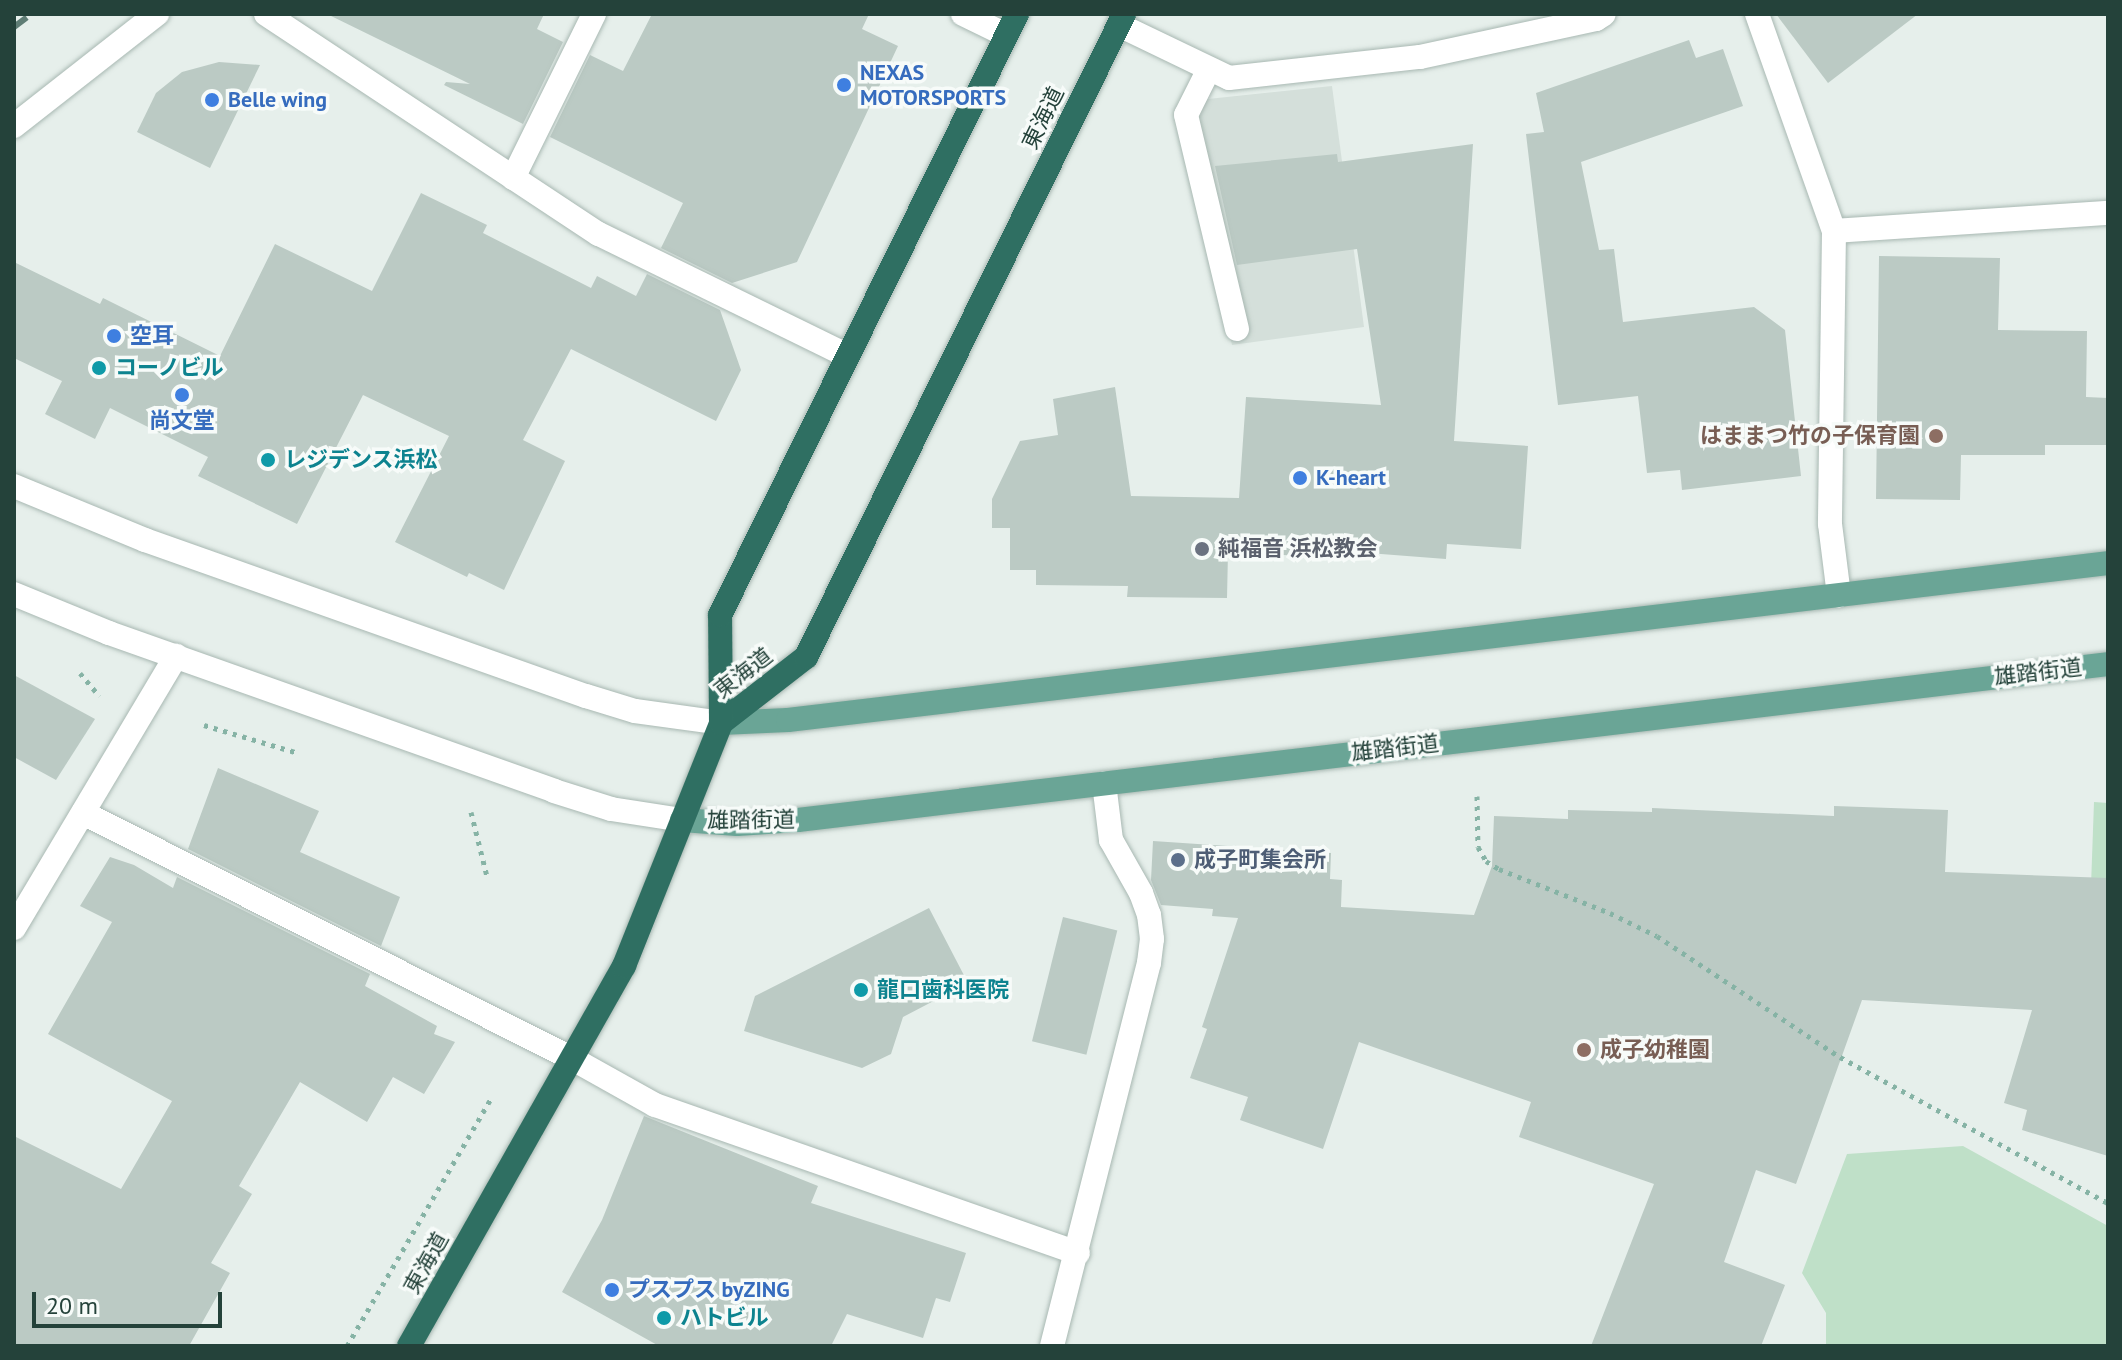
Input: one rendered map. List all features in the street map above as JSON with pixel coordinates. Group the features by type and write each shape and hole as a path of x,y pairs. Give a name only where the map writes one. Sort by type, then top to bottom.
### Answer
{"highway":[{"name":"東海道","path":"721,723 806,657 1121,19"},
{"name":"東海道","path":"409,1346 624,966 721,723 720,615 1012,24"}],"main road":[{"path":"721,723 788,720 2108,563"},
{"name":"雄踏街道","path":"682,820 737,824 798,820 2108,664"}],"street":[{"path":"14,126 157,14"},
{"path":"266,14 599,234 848,356"},
{"path":"513,178 594,14"},
{"path":"963,14 1012,24"},
{"path":"1121,19 1229,78 1420,57 1596,19 1604,14"},
{"path":"1757,14 1834,231 1830,524 1839,595"},
{"path":"1209,69 1186,115 1237,329"},
{"path":"1834,231 2108,213"},
{"path":"14,486 145,540 586,696 635,711 721,723"},
{"path":"14,594 176,656 554,791 611,809 682,820"},
{"path":"14,928 176,656"},
{"path":"1052,1346 1078,1253 1152,939 1149,915 1141,893 1111,840 1104,783"},
{"path":"83,813 571,1058 655,1105 1038,1242 1078,1253"}],"path":[{"path":"75,667 102,699"},
{"path":"204,725 307,755"},
{"path":"1477,796 1478,847 1486,861 1657,936 1840,1057 2108,1203"},
{"path":"468,803 487,876"},
{"path":"347,1346 492,1098"}],"shaded area":[{"path":"1332,86 1364,327 1232,345 1179,119 1208,99"}],"green space":[{"path":"2094,802 2108,803 2108,971 2088,970"},
{"path":"1963,1146 2108,1226 2108,1346 1826,1346 1826,1313 1802,1273 1847,1154"}],"building":[{"path":"327,14 544,14 537,29 563,42 523,124 444,85 446,82 470,84"},
{"path":"652,14 869,14 862,29 898,46 797,262 732,283 661,248 683,203 550,137 590,55 623,71"},
{"path":"1776,14 1918,14 1828,83"},
{"path":"1689,40 1696,58 1723,49 1743,106 1581,162 1599,250 1614,249 1623,322 1754,307 1785,330 1801,476 1682,490 1680,470 1647,473 1638,396 1558,405 1526,134 1544,132 1536,93"},
{"path":"219,62 260,65 210,168 137,132 156,93 182,72"},
{"path":"1473,144 1454,441 1528,446 1521,549 1447,544 1446,559 1355,552 1354,559 1228,552 1227,598 1127,597 1128,586 1036,585 1036,570 1010,570 1010,528 992,528 992,499 1020,441 1058,435 1053,399 1115,387 1131,496 1239,498 1246,397 1381,405 1357,249 1237,265 1215,166 1337,154 1338,162"},
{"path":"421,193 487,225 483,233 591,288 597,276 636,296 647,274 720,310 741,370 716,421 571,349 523,440 565,461 504,590 469,573 467,577 395,542 449,436 363,395 297,524 198,476 208,457 110,408 95,439 45,414 62,381 14,358 14,262 100,304 103,298 220,356 275,244 372,291"},
{"path":"1879,256 2000,258 1998,330 2087,331 2086,397 2108,398 2108,445 2045,445 2045,455 1961,455 1960,500 1876,499"},
{"path":"14,675 95,719 56,780 14,757"},
{"path":"218,768 319,811 300,852 400,897 381,946 188,849"},
{"path":"1834,806 1948,810 1945,872 2108,878 2108,1156 2022,1130 2027,1110 2004,1103 2032,1010 1862,1000 1796,1184 1756,1170 1724,1262 1785,1285 1761,1346 1591,1346 1654,1184 1519,1137 1531,1102 1359,1042 1323,1149 1240,1120 1248,1097 1190,1078 1207,1029 1202,1027 1238,918 1212,916 1213,909 1161,905 1151,880 1153,841 1331,853 1330,879 1342,880 1341,907 1474,915 1492,866 1494,816 1568,819 1568,810 1652,812 1652,808 1834,816"},
{"path":"110,857 134,865 173,888 177,877 370,974 365,986 437,1026 434,1034 455,1042 424,1094 393,1077 367,1122 300,1082 239,1186 252,1194 211,1263 230,1273 189,1346 14,1346 14,1136 121,1189 172,1101 48,1034 112,922 80,906"},
{"name":"龍口歯科医院","path":"929,908 968,983 903,1017 891,1054 862,1068 744,1031 755,996"},
{"path":"1063,917 1117,931 1086,1055 1032,1041"},
{"path":"644,1116 818,1186 811,1203 966,1253 950,1302 936,1298 923,1338 847,1314 831,1346 659,1346 562,1292 602,1220"}],"railway":[{"path":"14,27 31,14"}],"place":[{"name":"NEXAS MOTORSPORTS","path":"844,85"},
{"name":"Belle wing","path":"212,100"},
{"name":"空耳","path":"114,336"},
{"name":"コーノビル","path":"99,368"},
{"name":"尚文堂","path":"182,395"},
{"name":"はままつ竹の子保育園","path":"1936,436"},
{"name":"レジデンス浜松","path":"268,460"},
{"name":"K-heart","path":"1300,478"},
{"name":"純福音 浜松教会","path":"1202,549"},
{"name":"成子町集会所","path":"1178,860"},
{"name":"龍口歯科医院","path":"861,990"},
{"name":"成子幼稚園","path":"1584,1050"},
{"name":"プスプス byZING","path":"612,1290"},
{"name":"ハトビル","path":"664,1318"}]}
